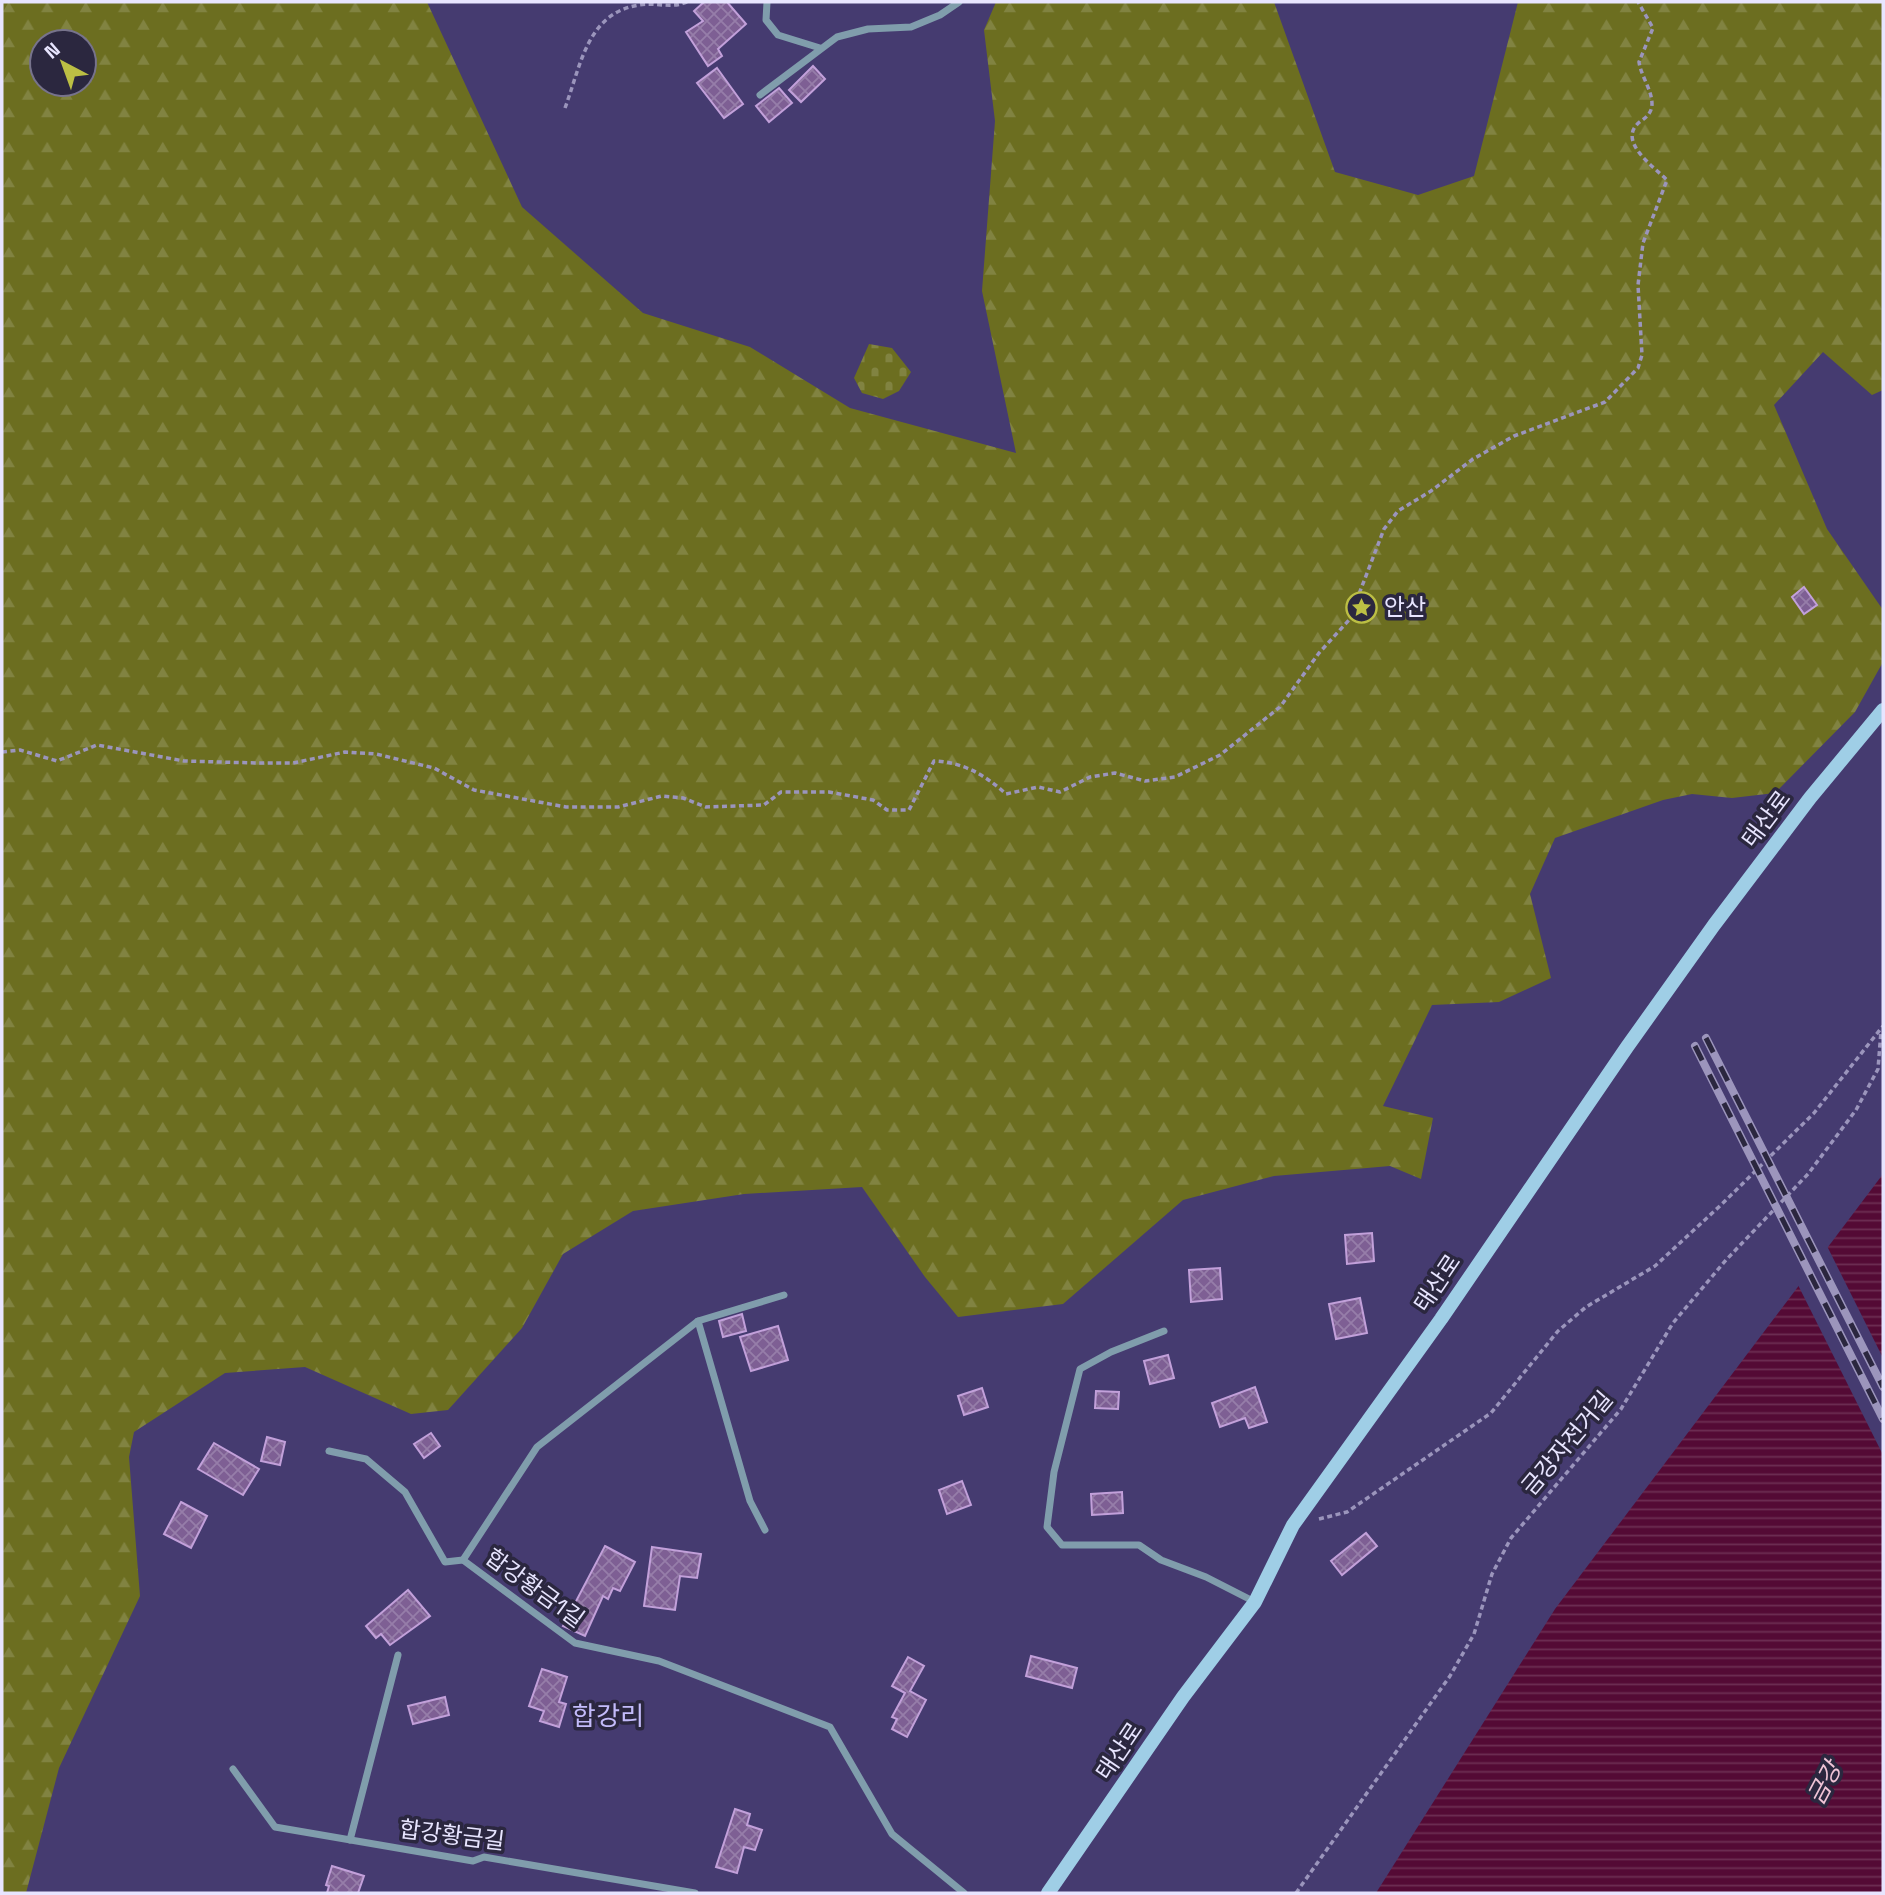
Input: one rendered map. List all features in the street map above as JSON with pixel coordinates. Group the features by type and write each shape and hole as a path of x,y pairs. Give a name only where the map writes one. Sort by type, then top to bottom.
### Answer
{"street":[{"path":"767,2 766,20 778,35 820,48"},
{"path":"760,95 837,37 868,29 911,27 940,15 959,2"},
{"name":"태산로","path":"1048,1893 1183,1697 1255,1602 1293,1525 1441,1319 1551,1155 1714,925 1810,798 1883,710"},
{"path":"765,1530 750,1501 733,1432 698,1321 785,1295"},
{"name":"합강황금1길","path":"698,1321 537,1447 463,1560 575,1643 659,1661 830,1727 892,1835 964,1893"},
{"path":"1164,1331 1111,1352 1080,1369 1054,1472 1047,1527 1062,1545 1139,1545 1161,1560 1206,1577 1255,1602"},
{"path":"328,1451 366,1459 405,1492 445,1562 463,1560"},
{"path":"350,1840 398,1656"},
{"name":"합강황금길","path":"233,1769 275,1827 473,1861 484,1857 695,1893"}],"path":[{"path":"565,108 595,30 611,12 641,4 678,6 687,2"},
{"path":"2,752 20,750 57,761 97,745 184,761 268,763 293,763 345,752 376,754 434,768 474,790 566,807 618,807 662,796 684,799 706,807 764,805 781,792 829,792 873,800 887,810 909,810 934,761 953,762 971,769 992,781 1006,794 1038,787 1060,792 1090,777 1115,773 1145,781 1175,777 1220,755 1279,707 1319,653 1349,620 1384,529 1398,511 1431,491 1473,459 1514,436 1605,402 1638,368 1642,355 1639,285 1643,243 1667,180 1633,146 1630,134 1634,126 1648,116 1652,103 1639,62 1653,28 1638,2"},
{"name":"금강자전거길","path":"1293,1525 1347,1512 1491,1413 1558,1331 1586,1307 1656,1266 1731,1195 1814,1113 1882,1029"},
{"name":"금강자전거길","path":"1296,1893 1450,1676 1474,1634 1492,1574 1511,1538 1621,1409 1673,1323 1726,1260 1808,1174 1856,1110 1878,1069 1882,1029"}],"green space":[{"path":"2,2 427,2 522,207 643,313 750,347 850,408 1016,453 982,291 995,121 984,30 996,2 1274,2 1335,172 1418,195 1474,176 1518,2 1883,2 1883,390 1872,395 1823,352 1774,405 1827,529 1883,610 1883,662 1855,712 1775,793 1732,798 1692,794 1663,800 1555,838 1530,894 1551,978 1499,1002 1432,1005 1383,1106 1433,1118 1421,1179 1390,1166 1274,1176 1183,1200 1063,1304 958,1317 925,1277 862,1187 744,1194 633,1211 563,1254 522,1328 448,1410 411,1414 305,1367 225,1373 134,1432 129,1457 140,1596 59,1768 26,1893 2,1893"},
{"path":"869,344 892,348 911,372 899,391 883,399 862,393 854,378"}],"water":[{"name":"금강","path":"1883,1174 1883,1893 1376,1893 1555,1609"}],"pier":[{"path":"1826,1244 1883,1358 1883,1455 1797,1283"}],"building":[{"path":"704,2 727,2 746,24 718,49 722,56 708,66 686,32 703,21 694,11"},
{"path":"813,66 825,79 801,102 789,90"},
{"path":"717,68 743,104 724,118 697,83"},
{"path":"779,88 792,103 769,122 756,106"},
{"path":"1804,587 1817,605 1804,614 1792,597"},
{"path":"1372,1233 1374,1261 1347,1264 1345,1235"},
{"path":"1220,1268 1222,1299 1191,1302 1189,1270"},
{"path":"1360,1298 1367,1333 1336,1339 1329,1304"},
{"path":"742,1314 746,1331 723,1337 719,1321"},
{"path":"778,1326 788,1360 751,1371 740,1337"},
{"path":"1168,1355 1174,1378 1150,1384 1144,1361"},
{"path":"1255,1387 1267,1422 1249,1428 1245,1418 1220,1427 1212,1403"},
{"path":"982,1388 988,1407 964,1415 958,1396"},
{"path":"1096,1391 1119,1392 1118,1409 1095,1408"},
{"path":"431,1433 440,1446 424,1458 414,1444"},
{"path":"267,1437 285,1442 280,1465 261,1461"},
{"path":"214,1443 259,1469 243,1495 198,1469"},
{"path":"962,1481 971,1505 947,1514 939,1490"},
{"path":"1122,1492 1123,1513 1092,1515 1091,1494"},
{"path":"181,1502 207,1516 191,1548 164,1534"},
{"path":"1366,1533 1377,1546 1342,1575 1331,1561"},
{"path":"605,1546 635,1562 620,1591 613,1588 608,1599 603,1596 585,1636 563,1626"},
{"path":"652,1547 701,1554 697,1578 680,1576 675,1610 644,1606"},
{"path":"408,1590 430,1616 390,1645 381,1634 376,1638 366,1626"},
{"path":"1031,1656 1077,1668 1072,1688 1026,1676"},
{"path":"908,1657 924,1666 910,1691 926,1700 907,1737 892,1729 897,1719 892,1717 905,1693 892,1686"},
{"path":"542,1669 567,1677 559,1702 566,1704 559,1727 540,1721 544,1711 529,1706"},
{"path":"445,1697 449,1715 413,1724 408,1706"},
{"path":"735,1809 750,1814 747,1825 762,1830 755,1850 744,1847 737,1873 716,1867"},
{"path":"332,1866 364,1876 358,1893 327,1893 329,1886 326,1885"}],"railway":[{"path":"1706,1038 1883,1387"},
{"path":"1695,1046 1883,1419"}],"place":[{"name":"안산","path":"1361,607"}],"district":[{"name":"합강리","path":"608,1716"}]}
